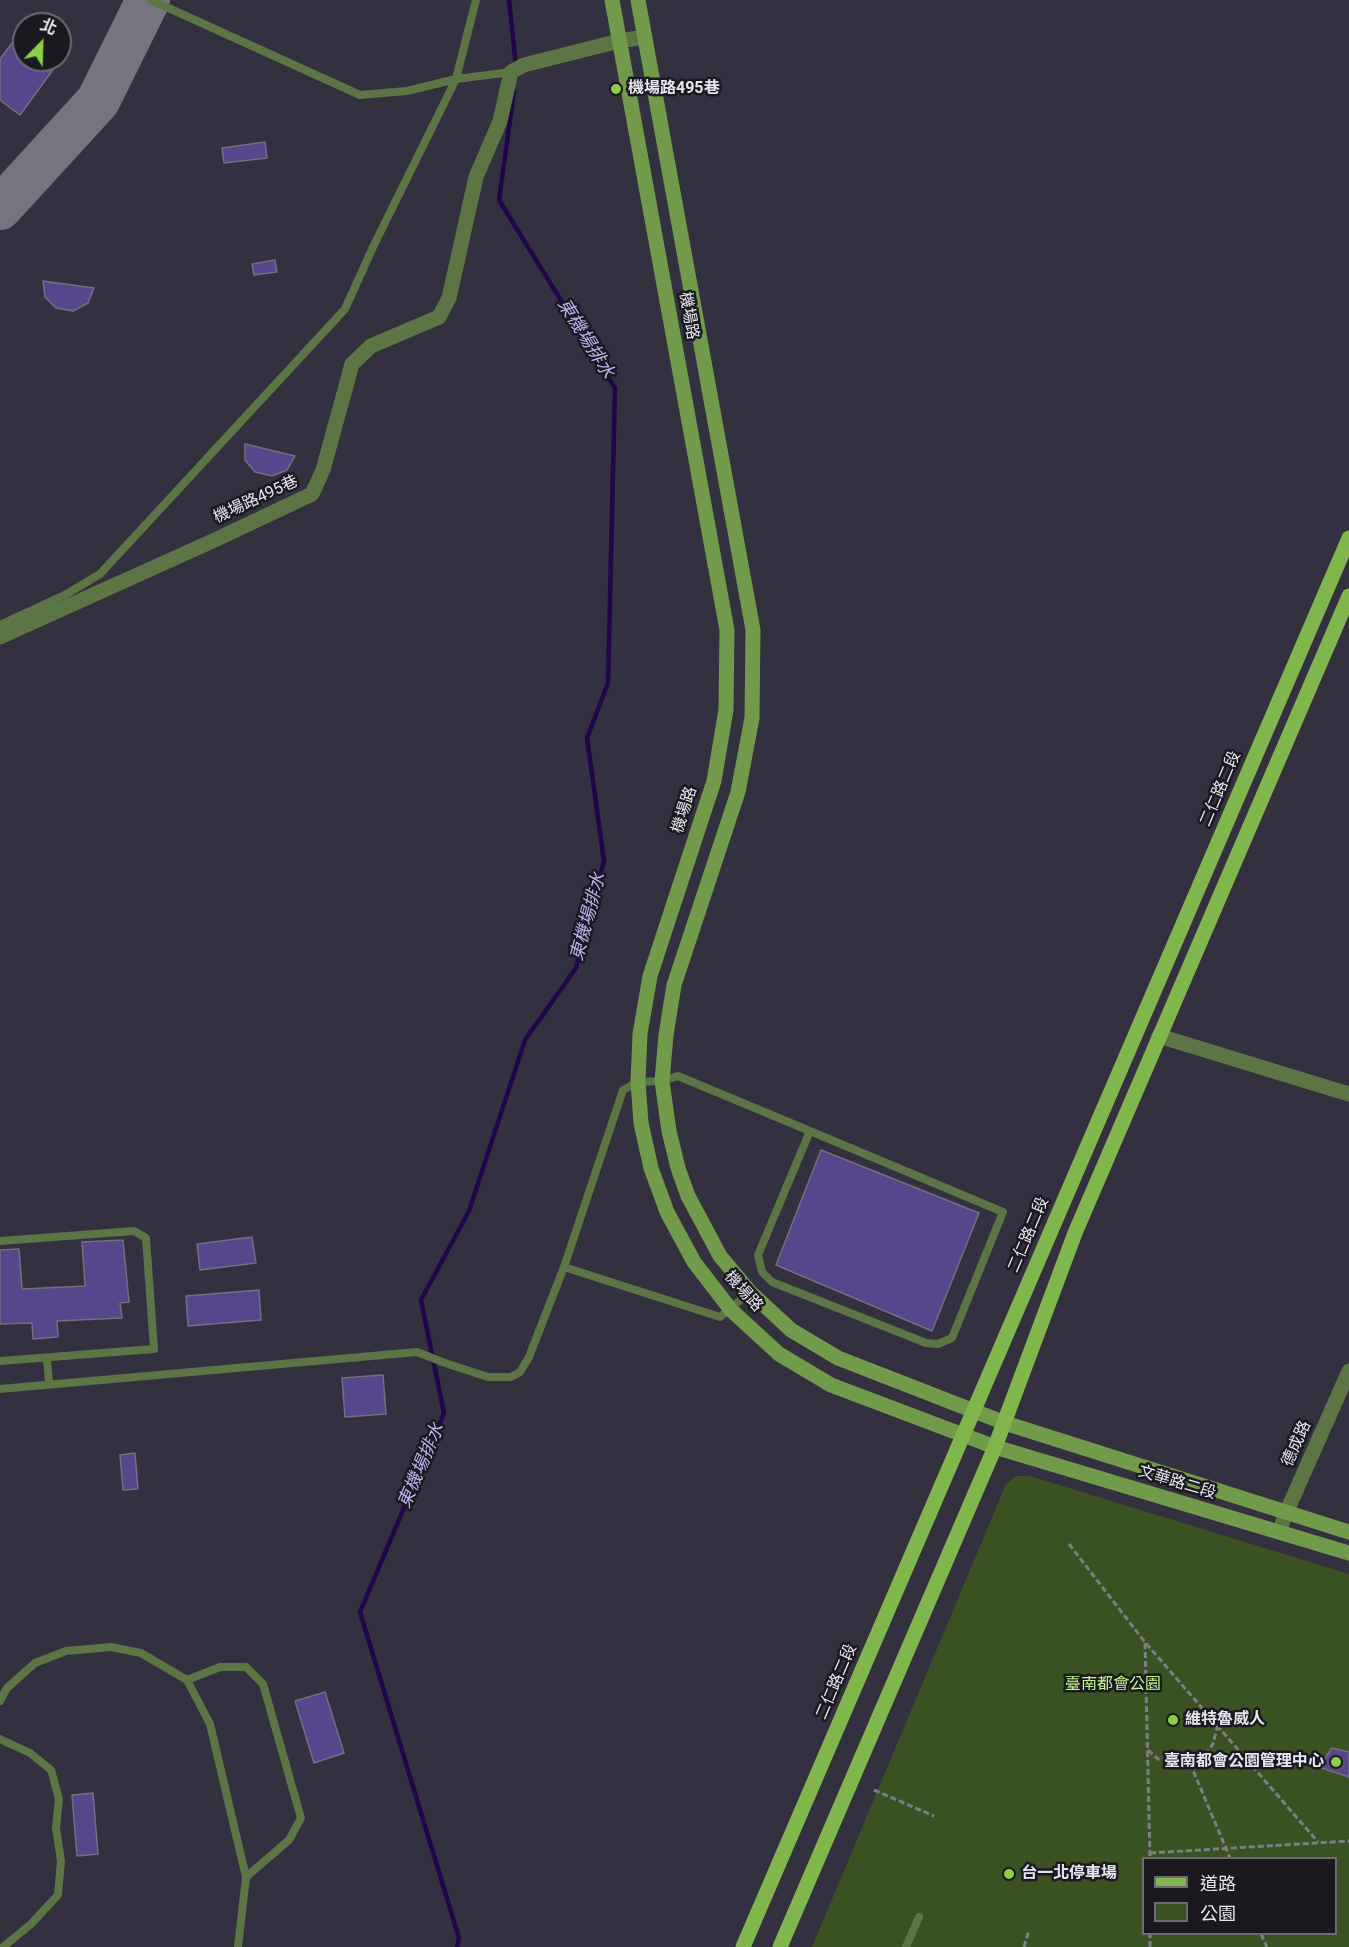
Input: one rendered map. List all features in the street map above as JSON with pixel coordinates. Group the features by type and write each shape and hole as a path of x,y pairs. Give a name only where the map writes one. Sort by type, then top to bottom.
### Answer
{"main road":[{"name":"二仁路二段","path":"743,1947 1349,538"},
{"path":"780,1947 1005,1423 1075,1233 1349,596"}],"street":[{"name":"機場路","path":"612,0 727,630 726,711 714,781 650,976 639,1034 638,1082 641,1123 651,1168 668,1212 694,1262 731,1310 779,1354 831,1385 995,1447"},
{"name":"機場路","path":"638,0 753,630 752,718 738,792 674,985 666,1035 662,1081 669,1131 678,1168 688,1196 720,1256 750,1292 790,1330 838,1358 1005,1423"},
{"path":"517,69 619,41 645,37"},
{"name":"機場路495巷","path":"0,636 312,494 323,470 352,364 371,346 439,317 449,298 477,177 500,121 517,69"},
{"path":"1158,1036 1349,1094"},
{"name":"德成路","path":"1279,1532 1349,1371"},
{"name":"文華路二段","path":"1005,1423 1349,1532"},
{"name":"文華路二段","path":"995,1447 1349,1553"}],"lane":[{"path":"150,0 360,95 407,91 456,79 517,69"},
{"path":"0,625 66,596 100,574 345,309 372,247 456,79 476,0"},
{"path":"0,1389 417,1352 445,1364 488,1377 511,1377 520,1372 529,1357 564,1267 623,1090 638,1082 662,1081 678,1076 810,1131 1003,1212 952,1338 938,1344 926,1343 772,1282 762,1272 758,1255 810,1131"},
{"path":"0,1241 134,1231 146,1238 154,1349 0,1361"},
{"path":"564,1267 720,1317 750,1292"},
{"path":"47,1358 49,1384"},
{"path":"0,1701 8,1688 35,1664 66,1651 111,1647 141,1653 187,1680 210,1724 246,1877 238,1947"},
{"path":"187,1680 220,1667 246,1667 263,1684 301,1818 289,1840 246,1877"},
{"path":"0,1738 30,1753 51,1770 59,1799 56,1828 61,1861 58,1895 31,1923 1,1946"},
{"path":"906,1947 919,1917"}],"path":[{"path":"1069,1544 1144,1641 1318,1842"},
{"path":"1144,1641 1150,1857"},
{"path":"1148,1749 1158,1759 1190,1763 1205,1755 1214,1744 1218,1724"},
{"path":"1190,1763 1230,1857"},
{"path":"874,1790 934,1816"},
{"path":"1150,1853 1349,1841"},
{"path":"1024,1947 1029,1930"}],"green space":[{"name":"臺南都會公園","path":"1016,1476 1030,1476 1349,1574 1349,1947 812,1947 1006,1484"}],"building":[{"path":"12,43 12,72 51,72 20,115 0,100 0,59"},
{"path":"265,142 267,158 224,163 222,148"},
{"path":"275,260 277,272 254,275 252,264"},
{"path":"43,281 94,288 88,303 73,311 56,308 45,297"},
{"path":"245,444 295,456 287,470 272,476 255,472 245,460"},
{"path":"821,1150 979,1213 932,1331 776,1265"},
{"path":"252,1237 256,1263 200,1270 197,1244"},
{"path":"123,1240 129,1302 120,1303 122,1318 57,1321 58,1337 33,1339 32,1323 0,1324 0,1250 19,1249 22,1289 85,1286 82,1242"},
{"path":"259,1290 261,1320 188,1326 186,1296"},
{"path":"383,1375 386,1414 345,1417 342,1378"},
{"path":"135,1453 138,1489 123,1490 120,1455"},
{"path":"325,1692 344,1753 314,1763 295,1701"},
{"name":"臺南都會公園管理中心","path":"1332,1748 1349,1752 1349,1777 1319,1767"},
{"path":"93,1793 98,1854 77,1856 72,1795"}],"waterway":[{"name":"東機場排水","path":"509,0 516,66"},
{"name":"東機場排水","path":"457,1947 459,1938 360,1612 444,1413 421,1300 469,1211 525,1040 576,968 604,861 587,738 608,683 615,388 499,200 514,92"}],"taxiway":[{"path":"0,208 98,101 148,0"}],"place":[{"name":"機場路495巷","path":"616,89"},
{"name":"維特魯威人","path":"1173,1720"},
{"name":"臺南都會公園管理中心","path":"1336,1762"},
{"name":"台一北停車場","path":"1009,1874"}]}
